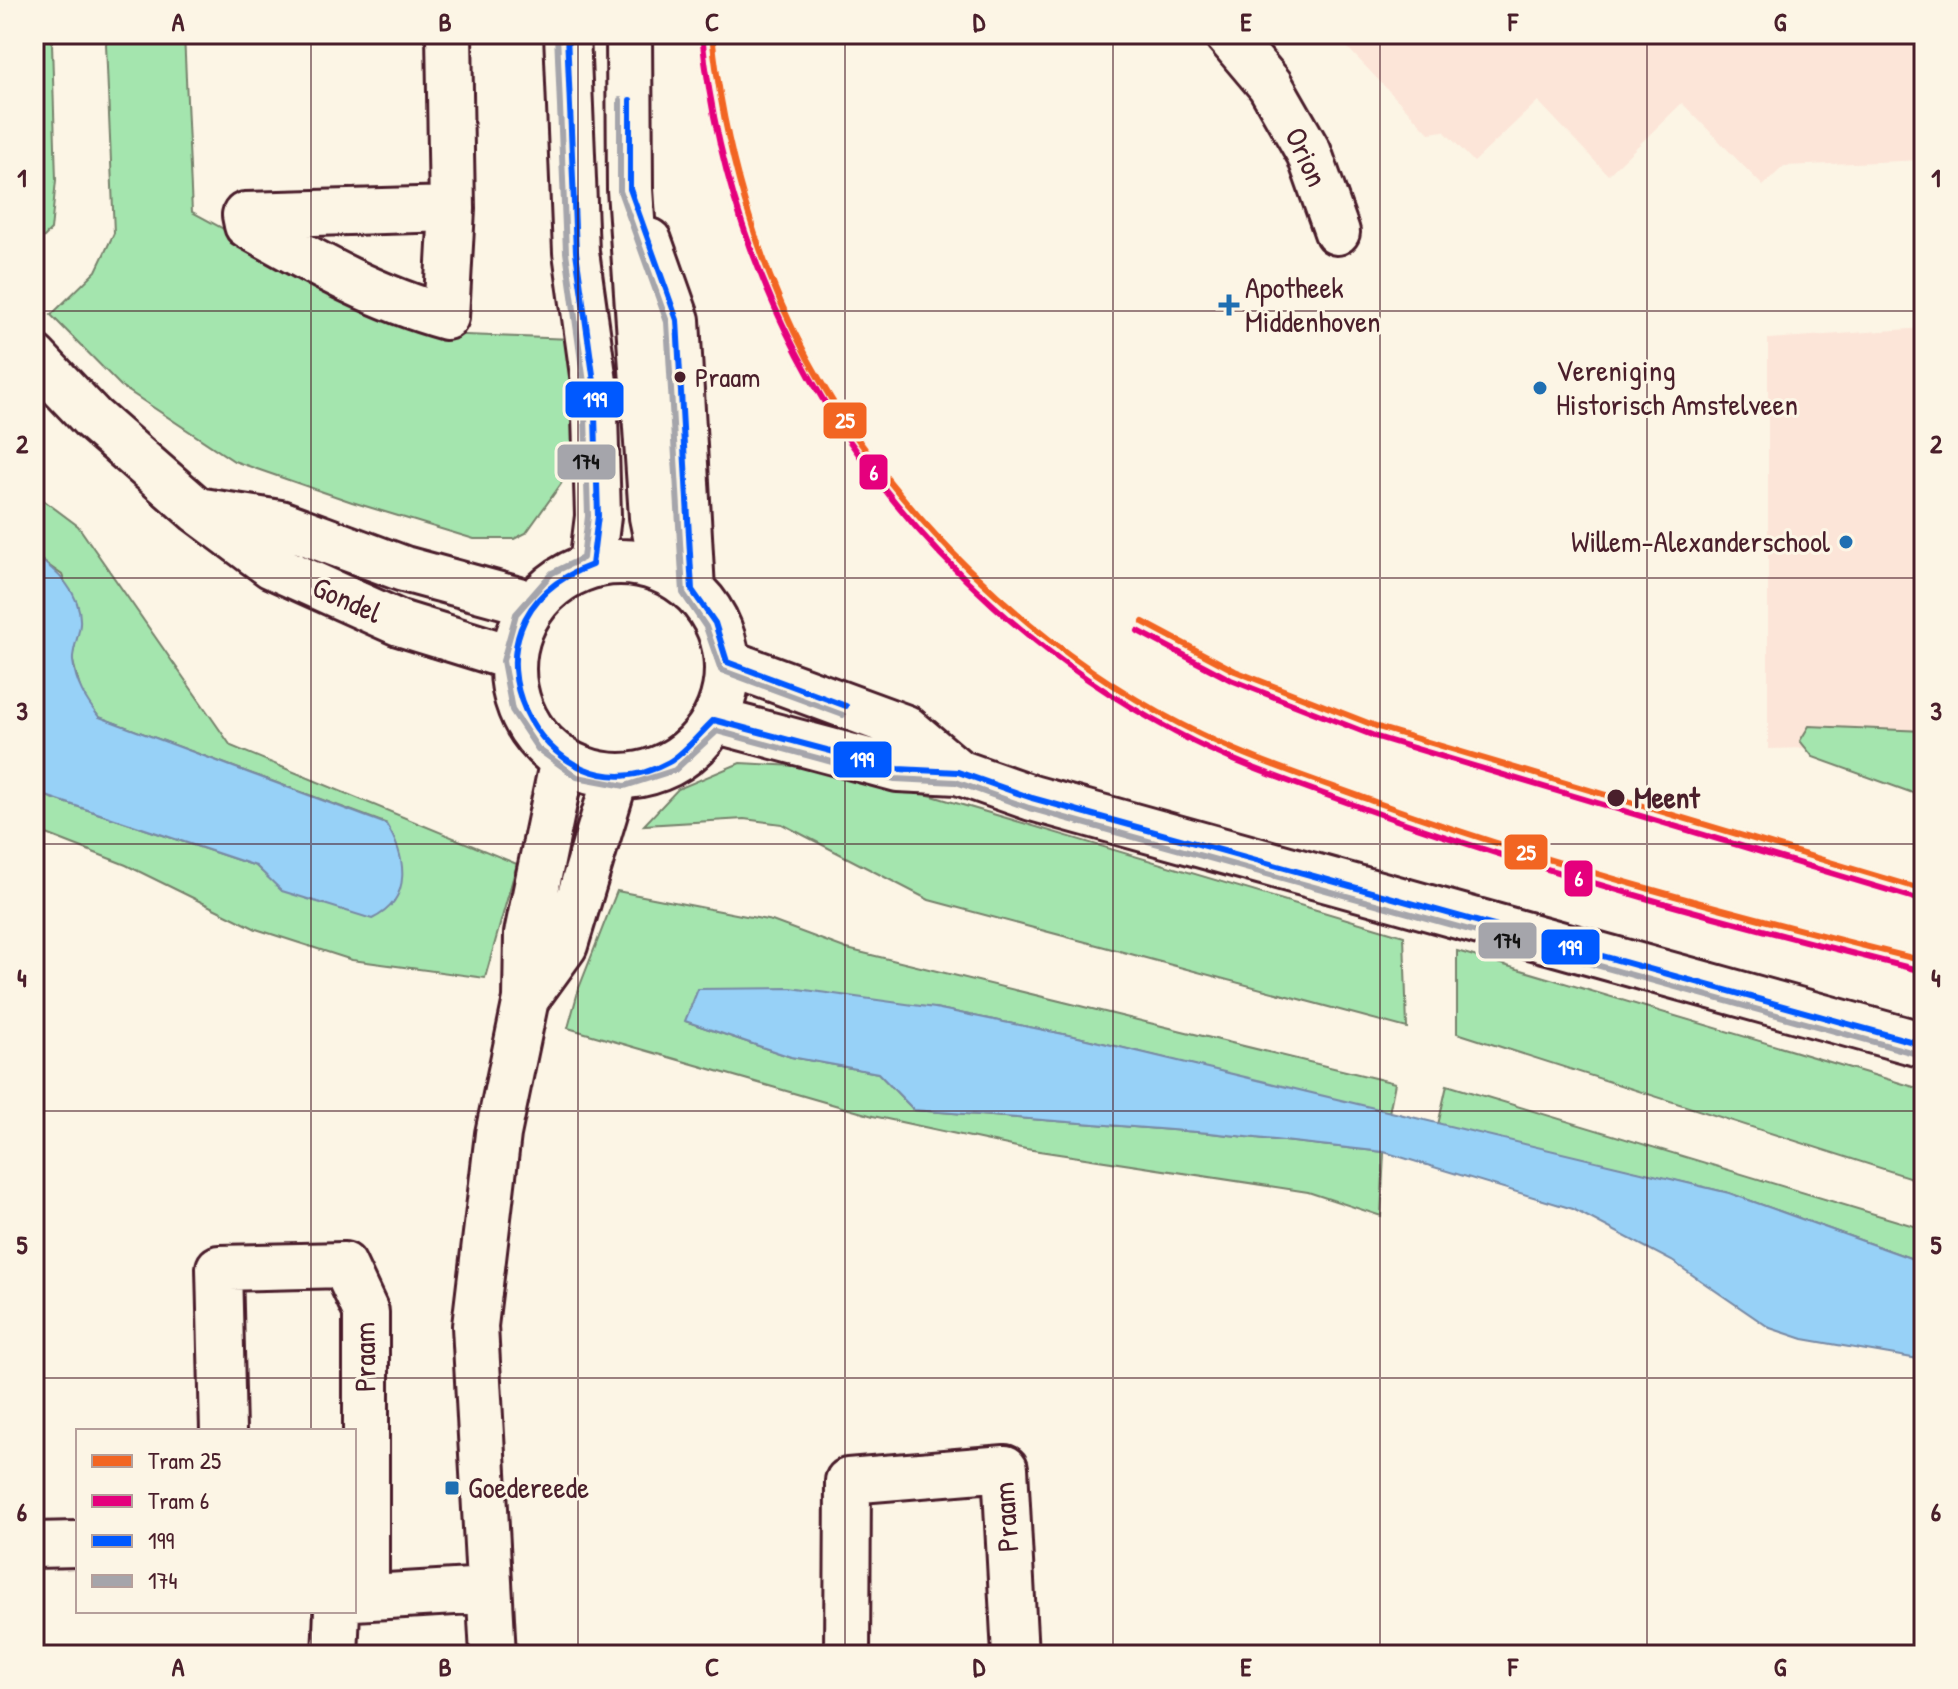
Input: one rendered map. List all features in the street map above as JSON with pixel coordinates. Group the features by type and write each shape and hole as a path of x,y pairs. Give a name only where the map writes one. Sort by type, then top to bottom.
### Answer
{"street":[{"path":"449,34 452,209 446,317 390,299 316,263 247,225 245,215 452,209"},
{"path":"567,34 576,252 594,382 598,516 592,565"},
{"path":"629,34 630,189 677,320 677,580"},
{"name":"Orion","path":"1227,34 1270,85 1309,153 1337,232"},
{"name":"Gondel","path":"34,357 92,418 197,510 272,566 399,623 513,658"},
{"name":"Gondel","path":"197,510 280,523 404,569 533,604"},
{"path":"628,561 677,580 711,611 722,635 727,662 726,687 714,720 697,744 673,762 645,773 616,776 588,771 563,759 539,740 523,716 514,687 513,658 519,630 533,604 560,579 592,565 628,561"},
{"path":"727,662 906,728 958,772"},
{"path":"714,720 898,769 958,772 1032,798 1924,1045"},
{"path":"493,1655 475,1326 498,1134 526,999 527,934 563,759"},
{"path":"526,999 565,945 616,776"},
{"name":"Praam","path":"223,1429 219,1268 344,1265 366,1312 356,1519"},
{"name":"Praam","path":"847,1655 848,1481 1005,1468 1015,1655"},
{"path":"34,1545 76,1544"},
{"path":"356,1602 488,1590"},
{"name":"Praam","path":"335,1655 348,1613"}],"shaded area":[{"path":"1346,34 1924,34 1924,160 1784,166 1763,186 1682,103 1608,175 1538,101 1474,162 1444,131 1429,133 1346,46"},
{"name":"Willem-Alexanderschool","path":"1924,328 1924,745 1768,749 1768,339"}],"green space":[{"path":"34,34 55,34 52,43 56,180 51,230 34,247"},
{"path":"109,34 184,34 192,212 279,259 439,334 573,339 576,449 561,484 526,533 514,539 474,539 352,502 234,461 121,386 51,315 96,271 114,233 106,44"},
{"path":"34,493 78,526 231,746 517,864 485,978 352,960 256,929 126,865 34,829 34,792 256,866 283,891 385,823 99,717 82,696 72,658 80,622 62,575 34,555"},
{"path":"1809,726 1924,731 1924,797 1813,757 1800,741"},
{"path":"740,763 815,767 885,782 1404,936 1407,1028 929,900 782,824 744,819 644,825 678,789"},
{"path":"617,891 772,921 847,949 1395,1083 1389,1113 1078,1037 935,1008 685,1021 791,1057 878,1073 914,1110 1210,1133 1384,1152 1381,1216 1308,1192 1026,1149 873,1116 568,1028 579,988"},
{"path":"1457,951 1924,1090 1924,1182 1457,1033"},
{"path":"1447,1085 1924,1229 1924,1263 1729,1193 1438,1125"}],"water":[{"path":"34,555 59,576 77,602 80,624 73,656 74,669 82,691 99,717 386,824 401,863 400,889 395,900 372,919 282,891 256,866 34,792"},
{"path":"791,988 935,1008 1078,1037 1729,1193 1924,1263 1924,1360 1803,1339 1770,1328 1672,1261 1573,1209 1384,1152 1210,1133 914,1110 878,1073 791,1057 685,1021 698,989"}],"tram line":[{"name":"25","path":"712,34 724,117 745,201 773,283 808,359 841,415 922,520 1018,614 1071,656 1126,693 1205,737 1375,802 1647,888 1924,961"},
{"name":"6","path":"702,35 720,145 751,250 795,350 851,443 917,529 994,606 1080,674 1175,732 1222,755 1436,834 1643,897 1922,971"},
{"name":"25","path":"1143,622 1235,671 1381,728 1924,890"},
{"name":"6","path":"1138,631 1231,680 1377,737 1921,900"}],"transit line":[{"name":"174","path":"557,34 566,252 584,383 588,516 583,558 552,573 516,614 503,661 512,710 538,749 577,777 625,786 675,770 717,731 895,779 956,782 1029,808 1921,1055"},
{"name":"199","path":"567,34 576,252 594,382 598,516 592,565 545,592 521,629 515,670 526,710 549,745 583,768 624,776 669,762 714,720 898,769 958,772 1032,798 1924,1045"},
{"name":"174","path":"620,100 620,191 667,322 683,593 706,627 721,670 843,715"},
{"name":"199","path":"630,100 630,189 677,320 692,590 715,623 727,662 846,706"}],"place":[{"name":"Apotheek Middenhoven","path":"1229,305"},
{"name":"Praam","path":"680,377"},
{"name":"Vereniging Historisch Amstelveen","path":"1540,388"},
{"name":"Willem-Alexanderschool","path":"1846,542"},
{"name":"Meent","path":"1616,798"},
{"name":"Goedereede","path":"452,1488"}]}
